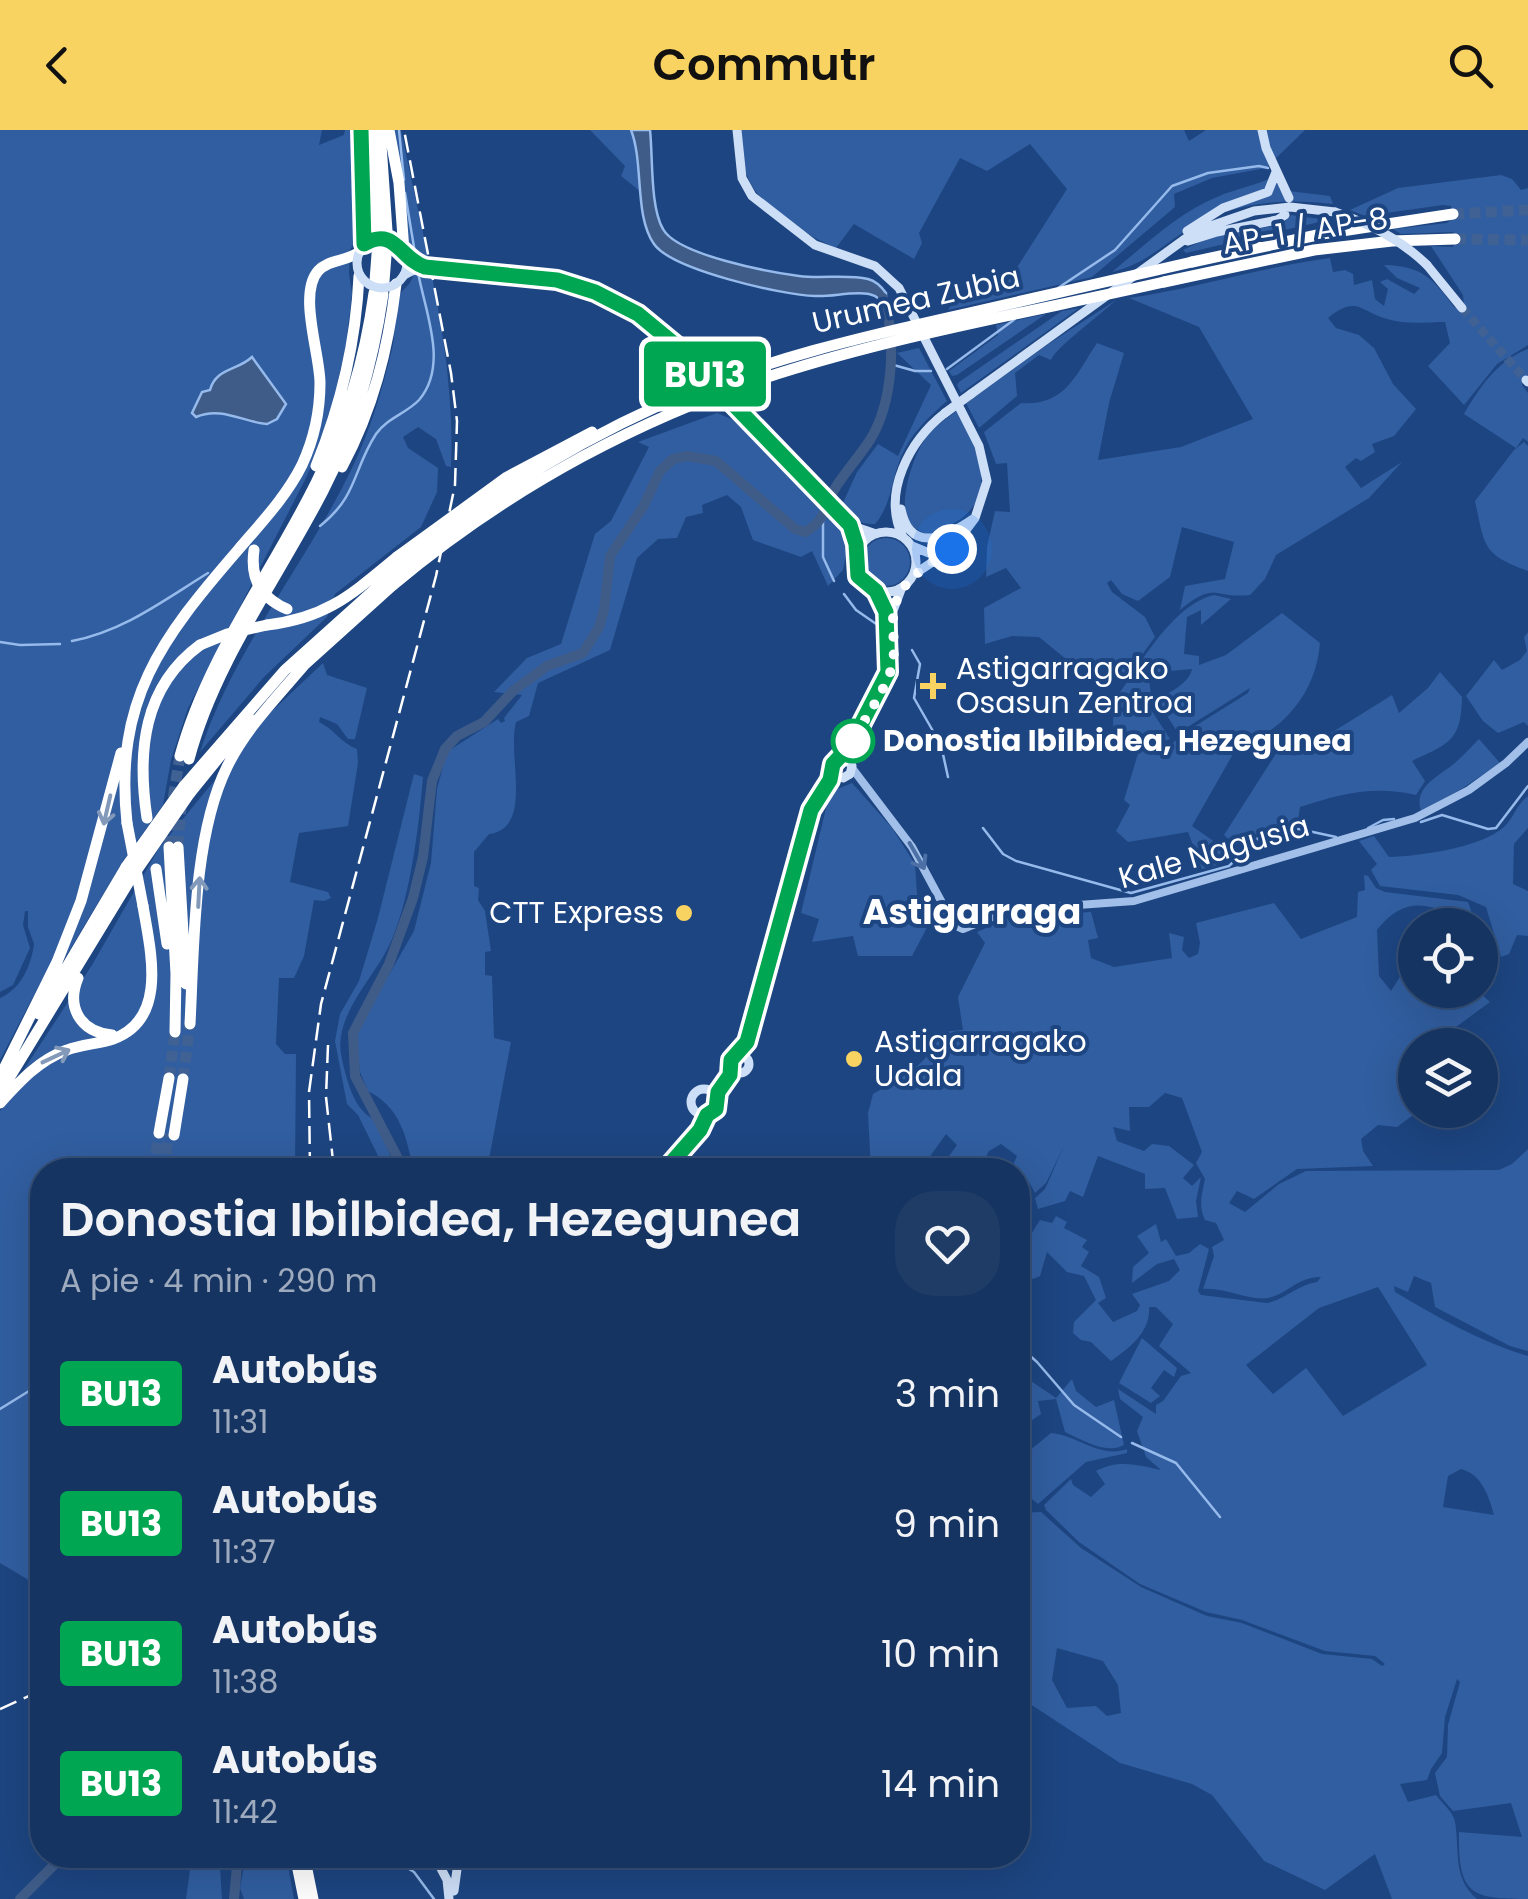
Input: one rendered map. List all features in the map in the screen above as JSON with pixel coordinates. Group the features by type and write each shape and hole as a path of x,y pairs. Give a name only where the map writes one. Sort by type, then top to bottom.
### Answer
{"highway":[{"path":"371,130 383,236"},
{"path":"306,521 327,494 355,443 377,386 388,342 380,130"},
{"path":"389,131 399,183 405,254"},
{"path":"362,136 361,248 316,273 310,292 320,375 315,426 304,462 254,550 253,569 259,587 271,601 287,609 310,611 327,606 400,560"},
{"name":"AP-1 / AP-8","path":"1192,262 1322,234 1453,214"},
{"name":"AP-1 / AP-8","path":"1164,282 1327,248 1455,239"},
{"path":"292,528 329,434 344,381 358,273 337,262"},
{"name":"Urumea Zubia","path":"400,560 507,477 611,422 762,366 847,340 1192,262"},
{"name":"Urumea Zubia","path":"306,663 393,585 461,532 529,487 686,408 790,370 854,352 1164,282"},
{"path":"386,285 355,416 332,472 223,670 184,757 206,683 292,528 342,422 386,285"},
{"path":"0,1103 41,1062 67,1050 114,1039 143,1016 152,983 127,823 124,776 133,716 151,666 172,630 278,504"},
{"path":"0,1078 128,874 187,790 285,670 400,560"},
{"path":"146,818 143,748 153,701 170,672 200,645 227,634 317,615 355,593 382,570"},
{"path":"187,790 306,663"},
{"path":"156,869 169,954 175,1032 174,847 188,1024 201,855 214,798 243,740 306,663"},
{"path":"0,1078 58,962 81,901 133,716"},
{"path":"126,1032 98,1033 82,1022 75,1012 74,985 128,874"},
{"path":"0,1093 98,932"},
{"path":"167,1134 177,1079"},
{"path":"300,1868 308,1899"}],"main road":[{"path":"736,130 742,178 752,196 815,245 875,266 893,281 984,458 986,487 975,518 957,544 913,575 902,588 894,610 894,653 886,680 850,746 846,769 807,821"},
{"path":"1262,130 1289,198"},
{"path":"1177,243 1182,234 1214,213 1268,192 1276,172"},
{"path":"913,575 916,560 898,523 896,506 900,481 915,442 945,413 1155,259 1217,221 1290,207 1334,212 1398,240 1428,265 1462,308"},
{"path":"1155,259 1200,236 1277,220 1285,214"},
{"path":"429,267 385,238 361,248 358,273 373,287 385,288 416,269 429,267 538,277 595,292 648,322 698,367 850,525 893,533 934,553 957,544"},
{"path":"386,285 405,254"},
{"path":"900,481 903,518 918,535 941,538 975,518"},
{"path":"857,552 862,543 878,533 896,506"},
{"path":"850,525 858,576 876,591 887,619 890,662 886,680"},
{"path":"876,591 902,588"},
{"path":"702,1114 691,1105 698,1091 708,1090 748,1068 742,1056 807,821 834,762 846,769"},
{"path":"702,1114 716,1109 717,1098 730,1076 731,1060 742,1056"},
{"path":"708,1090 717,1098"},
{"path":"676,1158 700,1130 702,1114"},
{"path":"442,1868 451,1899"},
{"path":"451,1899 457,1868"}],"street":[{"name":"Kale Nagusia","path":"846,769 864,781 897,823 954,925 961,930 1008,910 1120,904 1146,898 1420,816 1469,790 1528,742"}],"shaded area":[{"path":"0,130 322,130 319,145 344,135 345,130 358,130 360,233 350,250 352,294 346,345 327,430 188,708 171,760 163,805 123,861 56,973 46,972 0,1060 0,998 24,976 34,944 25,911 23,925 30,948 13,985 0,992"},
{"path":"393,130 401,130 436,297 448,382 451,467 446,466 436,439 418,427 403,437 408,448 438,468 437,492 421,527 335,594 327,617 264,677 200,752 231,678 333,504 376,408 393,345 396,304 415,270"},
{"path":"590,130 631,130 640,156 641,192 621,176 625,166"},
{"path":"631,130 650,130 656,208 663,229 672,238 704,254 767,271 871,280 886,293 886,308 869,294 815,296 754,286 704,272 665,254 654,244 644,219"},
{"path":"740,130 1184,130 1189,141 1206,130 1305,130 1266,168 1212,178 1174,194 1175,207 1092,277 948,310 956,296 1002,291 1067,189 1030,144 987,171 960,158 919,233 922,243 914,259 854,224 836,248 786,219 762,199 748,178"},
{"path":"1278,175 1280,190 1330,196 1333,204 1276,202 1222,213 1187,230 1143,260 1112,272 1189,212 1217,197"},
{"path":"1501,175 1512,179 1521,190 1528,188 1528,345 1497,364 1464,405 1428,366 1450,343 1445,322 1394,321 1352,306 1328,318 1336,328 1359,335 1374,348 1393,384 1416,409 1394,436 1372,444 1375,452 1361,461 1356,458 1345,467 1361,488 1402,462 1369,498 1276,555 1265,579 1250,595 1208,593 1180,610 1185,586 1225,579 1234,542 1182,527 1170,577 1138,601 1122,594 1111,580 1107,583 1112,592 1145,617 1155,637 1128,674 1066,659 1039,637 1012,636 985,644 984,608 1021,588 1006,568 986,577 987,547 995,511 1010,512 1007,463 996,464 984,432 1021,403 1036,403 1059,394 1097,343 1124,353 1098,460 1181,447 1253,419 1199,327 1129,298 1330,258 1333,272 1345,270 1353,274 1354,285 1372,280 1375,299 1384,306 1388,289 1380,282 1387,279 1414,294 1420,288 1397,278 1384,265 1425,275 1460,309 1463,295 1431,246 1453,247 1457,236 1453,232 1401,234 1393,229 1447,223 1454,217 1451,206 1365,216 1350,210 1398,188"},
{"path":"1291,215 1328,220 1186,253 1183,250 1206,239 1282,224"},
{"path":"1116,300 1051,360 1039,355 1015,373 1017,396 979,428 966,403"},
{"path":"1079,308 961,393 959,382 1062,311"},
{"path":"1046,314 952,376 949,371 998,335 996,325"},
{"path":"919,348 947,401 905,448 881,516 875,524 860,522 842,505 857,472 878,444 898,456 931,385 897,353"},
{"path":"1528,349 1528,377 1523,378 1522,385 1528,393 1528,442 1523,438 1516,448 1464,414 1498,368"},
{"path":"252,357 286,404 277,419 267,424 223,414 196,417 192,413 202,392 210,390 217,378"},
{"path":"958,410 977,453 979,496 959,520 930,535 913,527 906,514 909,478 927,436"},
{"path":"717,413 746,425 837,520 849,540 843,570 828,586 812,551 801,557 753,540 741,507 727,495 702,505 703,513 686,517 677,538 658,539 637,558 610,650 538,683 529,716 516,722 516,789 511,819 503,829 489,834 474,852 474,886 479,888 478,900 485,911 491,951 485,952 485,975 492,976 494,1038 511,1042 489,1158 410,1158 395,1114 368,1091 360,1072 355,1034 414,931 431,863 437,789 450,750 498,719 501,723 505,721 522,695 494,692 527,658 561,644 595,534 611,521 649,447 638,442"},
{"path":"1524,442 1528,446 1528,571 1502,559 1488,547 1475,501"},
{"path":"886,538 903,545 910,562 903,579 886,586 869,579 862,562 869,545"},
{"path":"1214,595 1231,599 1201,625 1201,610 1187,617 1184,654 1199,656 1199,665 1226,655 1282,613 1320,643 1311,680 1299,702 1268,732 1241,740 1192,826 1226,850 1229,862 1202,869 1188,832 1128,842 1116,831 1130,805 1124,800 1140,747 1173,743 1250,688 1178,733 1157,700 1183,683 1192,669 1148,673 1152,701 1116,709 1115,700 1171,623 1199,601"},
{"path":"1528,632 1528,726 1524,722 1498,733 1483,721 1466,696 1494,660 1502,670 1520,660 1527,651 1524,637"},
{"path":"323,663 327,675 367,688 355,739 348,739 337,724 320,717 319,722 357,749 348,826 299,833 290,882 328,892 331,898 314,900 304,956 294,978 279,978 276,1044 285,1054 296,1054 295,1158 30,1158 30,1581 0,1563 0,1111 92,965 159,848 270,713"},
{"path":"1440,672 1462,697 1459,723 1451,739 1412,761 1425,781 1416,795 1371,791 1343,795 1300,807 1297,827 1267,829 1234,844 1224,835 1284,741 1294,756 1392,695 1399,713"},
{"path":"1148,705 1170,739 1125,743 1115,730 1114,714"},
{"path":"1479,739 1500,763 1421,811 1424,788"},
{"path":"414,774 423,777 411,870 400,918 383,957 347,1015 340,1041 352,1092 377,1126 391,1158 379,1158 358,1115 347,1104 335,1041 340,1014 359,981"},
{"path":"852,783 892,828 915,864 918,908 931,920 912,956 858,956 853,936 812,942 819,919 801,913 827,804 835,790"},
{"path":"1528,796 1528,828 1514,844 1513,884 1528,891 1528,936 1517,935 1509,954 1501,957 1498,908 1486,908 1458,895 1380,886 1371,870 1377,864 1359,841 1374,836 1389,857 1433,853 1493,834 1504,827"},
{"path":"1364,875 1385,892 1468,902 1470,908 1398,908 1377,930 1379,976 1391,991 1398,980 1398,1008 1482,1008 1455,1028 1398,1028 1398,1126 1378,1125 1361,1139 1363,1151 1373,1166 1297,1169 1254,1199 1237,1191 1229,1203 1245,1212 1279,1184 1306,1171 1499,1170 1528,1149 1528,1351 1510,1346 1435,1307 1431,1283 1414,1276 1408,1292 1394,1286 1395,1292 1443,1320 1528,1356 1528,1899 1481,1894 1465,1881 1461,1869 1459,1832 1522,1837 1511,1803 1453,1811 1440,1796 1435,1773 1447,1757 1448,1725 1460,1682 1457,1679 1445,1717 1442,1753 1427,1780 1400,1784 1408,1802 1436,1795 1452,1815 1460,1873 1469,1891 1477,1899 1392,1899 1375,1854 1325,1890 1264,1861 1212,1795 1192,1784 1120,1763 1030,1704 1030,1512 1041,1512 1081,1548 1141,1587 1207,1616 1242,1623 1322,1654 1385,1664 1375,1656 1325,1651 1242,1620 1206,1612 1140,1584 1079,1542 1044,1505 1071,1479 1073,1485 1091,1497 1105,1484 1096,1471 1104,1467 1128,1464 1161,1470 1146,1457 1137,1431 1143,1417 1120,1399 1118,1389 1156,1414 1156,1405 1181,1376 1191,1373 1159,1346 1173,1324 1156,1307 1149,1307 1149,1316 1138,1338 1111,1361 1091,1342 1073,1333 1074,1322 1096,1300 1084,1276 1067,1272 1047,1252 1040,1276 1030,1277 1030,1236 1040,1220 1052,1223 1056,1216 1067,1222 1064,1228 1087,1240 1082,1247 1089,1252 1081,1266 1099,1277 1106,1298 1098,1303 1113,1322 1137,1311 1140,1305 1132,1294 1169,1281 1180,1270 1174,1259 1157,1264 1132,1283 1133,1267 1149,1253 1137,1236 1156,1224 1161,1242 1166,1239 1176,1256 1189,1253 1200,1244 1209,1249 1198,1291 1201,1295 1267,1303 1321,1277 1305,1280 1268,1298 1203,1289 1214,1256 1212,1247 1224,1240 1216,1223 1205,1220 1203,1215 1205,1179 1196,1163 1202,1152 1182,1098 1165,1093 1149,1107 1129,1107 1130,1131 1113,1127 1117,1141 1144,1151 1152,1144 1169,1146 1194,1165 1183,1178 1192,1186 1201,1177 1196,1201 1198,1217 1177,1219 1165,1188 1145,1189 1145,1174 1098,1156 1083,1197 1070,1191 1065,1201 1038,1209 1035,1198 1045,1189 1064,1146 1046,1183 1035,1193 1030,1184 1030,1158 1016,1158 1001,1144 985,1158 948,1158 957,1145 946,1134 929,1158 870,1158 868,1113 873,1094 922,1061 940,1032 963,1030 958,997 985,943 977,932 1011,917 1091,912 1098,938 1088,940 1091,958 1114,967 1172,958 1169,933 1184,937 1182,950 1189,958 1198,954 1196,923 1274,903 1301,939 1357,917 1358,892 1365,890","holes":["1378,1287 1427,1365 1343,1416 1306,1368 1273,1394 1246,1365 1319,1308","1461,1469 1487,1494 1494,1515 1443,1507 1448,1476","1057,1648 1103,1661 1118,1685 1121,1713 1107,1716 1096,1706 1067,1708 1052,1680"]},
{"path":"1142,1338 1177,1368 1174,1377 1164,1370 1151,1388 1160,1396 1151,1403 1119,1383"},
{"path":"1072,1379 1076,1391 1096,1407 1114,1400 1124,1445 1102,1447 1065,1432 1056,1399 1038,1401 1041,1414 1030,1422 1030,1380 1056,1398"},
{"path":"1051,1433 1107,1451 1127,1449 1127,1453 1086,1462 1038,1504 1030,1497 1030,1450"},
{"path":"190,1868 220,1868 222,1899 186,1899"},
{"path":"244,1868 288,1868 294,1899 244,1899 240,1888"}],"waterway":[{"path":"399,130 404,180"},
{"path":"1058,288 1115,250 1172,186 1208,173 1268,168"},
{"path":"405,193 416,259"},
{"path":"320,526 342,504 376,434 414,405 428,386 434,355 418,272"},
{"path":"398,1158 355,1076 353,1033 389,964 413,898 423,857 432,781 445,749 457,736 484,722 513,691 547,666 583,653 604,610 610,556 643,507 660,471 673,459 687,456 716,461 795,529 805,532 817,523 834,490 870,440 884,408 891,351 883,298"},
{"path":"947,369 1015,319"},
{"path":"890,364 931,371"},
{"path":"823,520 823,557 834,581"},
{"path":"72,641 126,622 208,573"},
{"path":"844,594 856,610 882,628"},
{"path":"0,642 60,644"},
{"path":"912,650 920,664 914,698 941,745 948,777"},
{"path":"1421,822 1442,815 1496,828 1528,786"},
{"path":"1368,828 1394,819"},
{"path":"983,828 1003,854 1016,861 1131,893 1229,866 1258,838 1275,829 1299,829 1336,837"},
{"path":"1030,1356 1074,1405 1121,1437"},
{"path":"0,1409 30,1390"},
{"path":"1132,1443 1176,1463 1220,1517"},
{"path":"20,1899 51,1868"},
{"path":"234,1899 237,1868"},
{"path":"407,1868 434,1899"}],"tunnel":[{"path":"1453,214 1528,210"},
{"path":"1455,239 1528,240"},
{"path":"1462,308 1526,380"},
{"path":"169,847 180,756"},
{"path":"178,847 181,807"},
{"path":"183,1079 190,1024"},
{"path":"169,1078 175,1032"},
{"path":"155,1158 159,1133"},
{"path":"165,1158 169,1134"}],"railway":[{"path":"310,1158 309,1092 321,1004 436,576 455,485 457,421 451,373 404,130"},
{"path":"328,1045 326,1097 333,1158"},
{"path":"0,1709 30,1695"}],"bus line":[{"name":"BU13","path":"361,130 364,244 380,238 391,240 404,250 406,258 425,267 557,280 595,292 638,314 678,347 850,525 858,576 876,591 886,612 890,652 886,680 850,746 833,764 830,780 811,810 747,1042 731,1060 730,1075 718,1092 716,1109 707,1115 700,1130 676,1158"}],"place":[{"name":"Astigarragako Osasun Zentroa","path":"933,686"},
{"name":"Donostia Ibilbidea, Hezegunea","path":"853,741"},
{"name":"CTT Express","path":"684,913"},
{"name":"Astigarragako Udala","path":"854,1059"}],"district":[{"name":"Astigarraga","path":"972,912"}],"route":[{"path":"853,741 850,746 891,670 892,623 902,588 913,575 952,549"}]}
